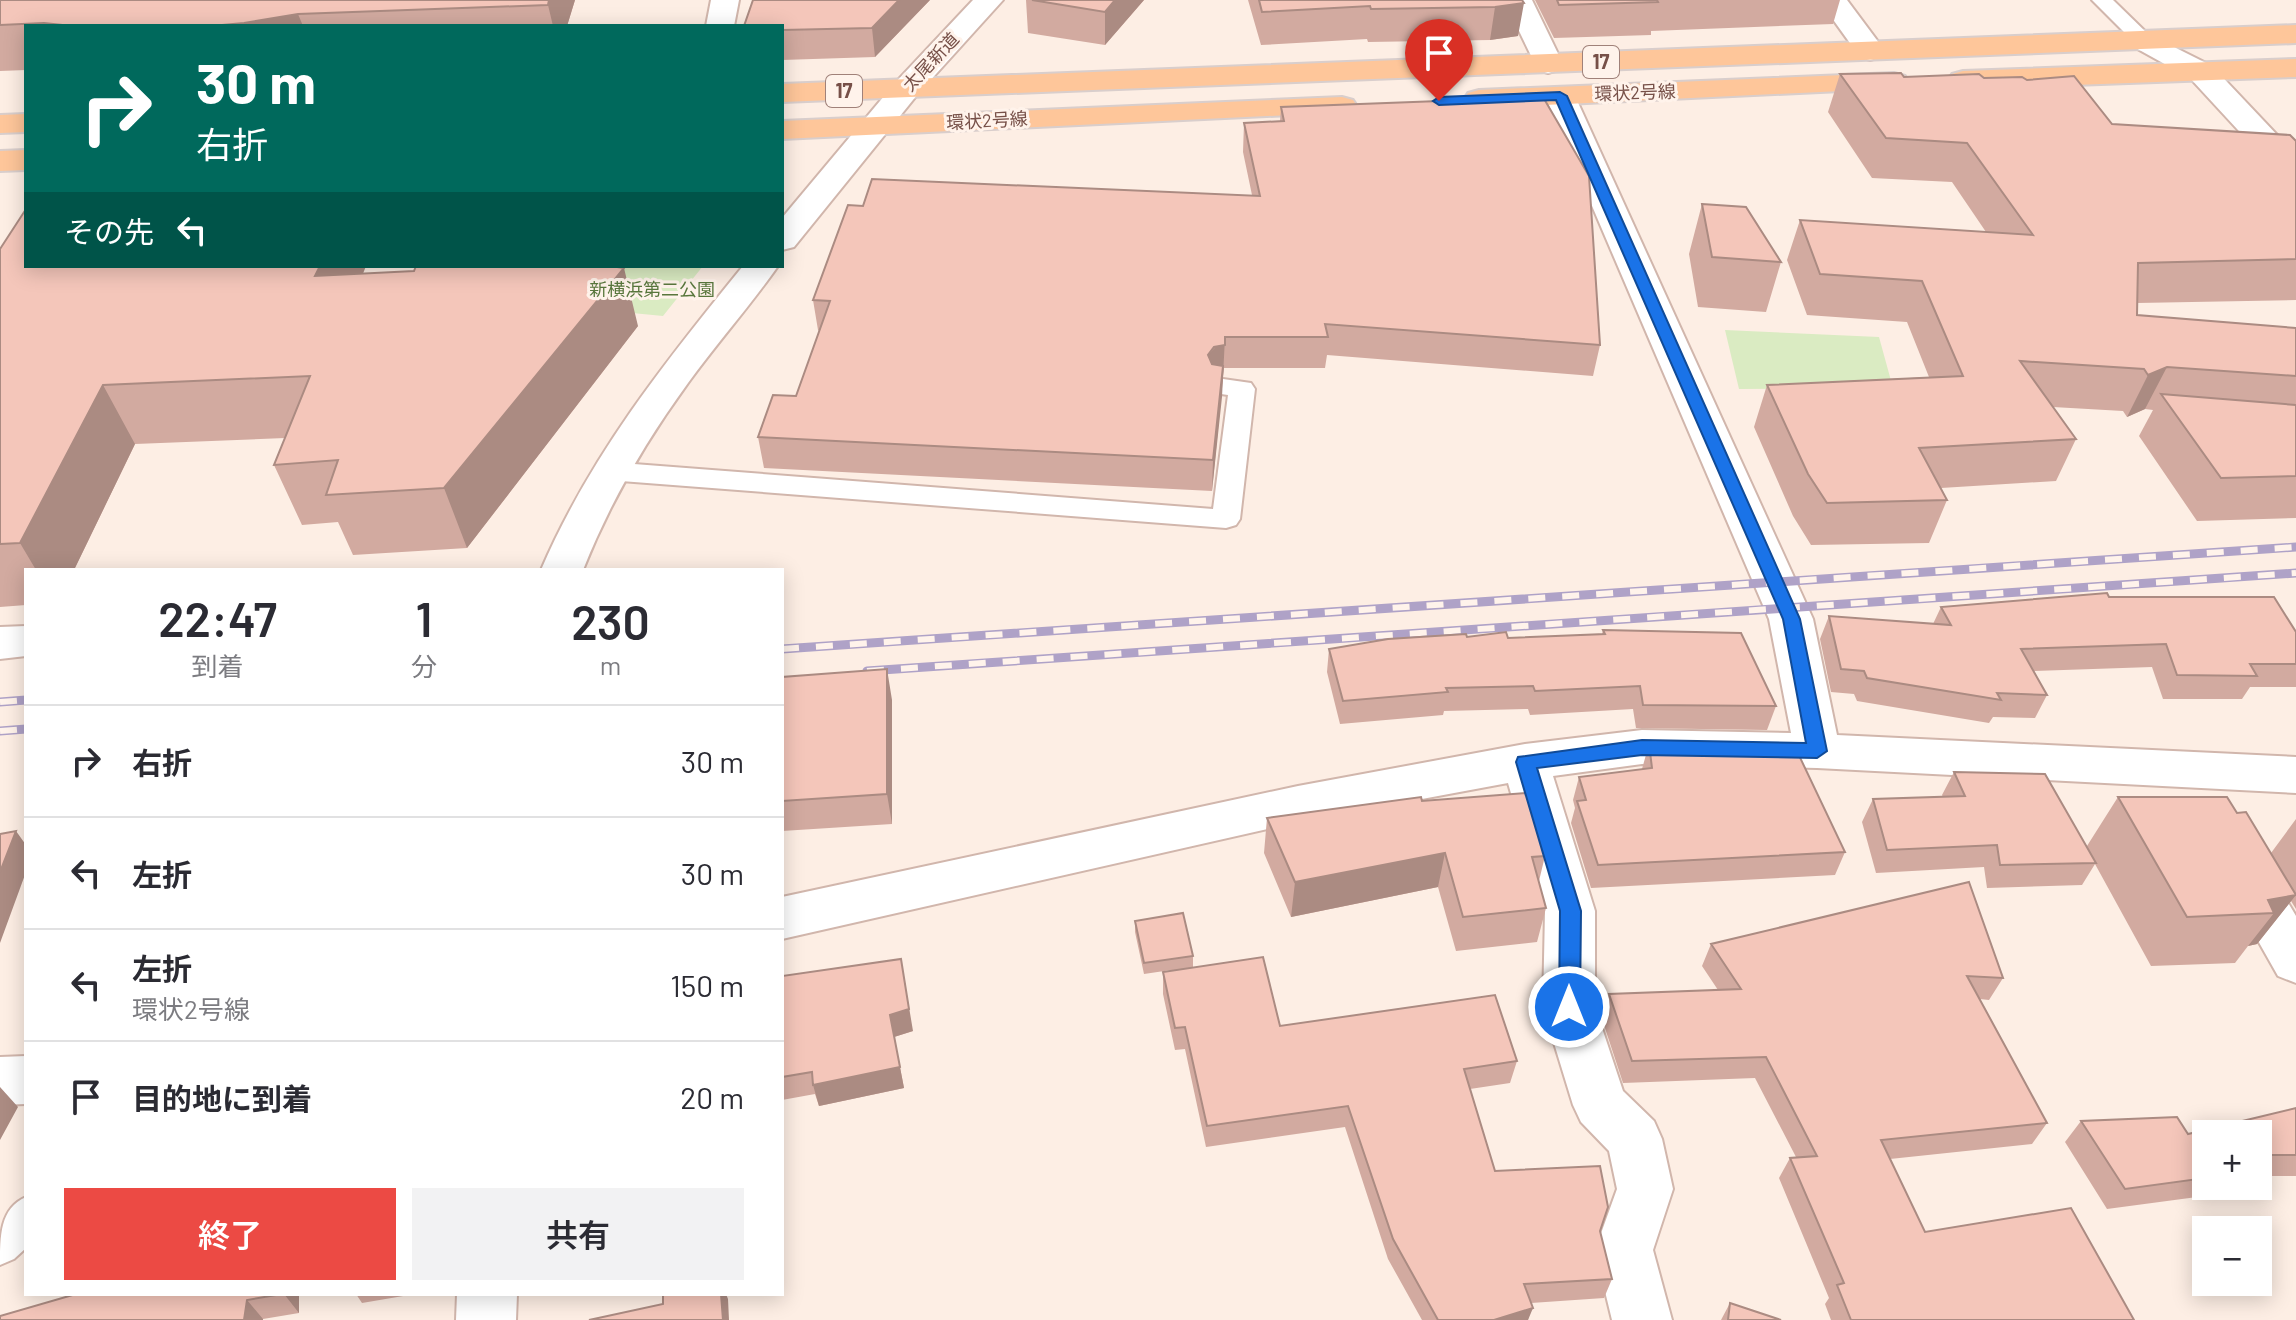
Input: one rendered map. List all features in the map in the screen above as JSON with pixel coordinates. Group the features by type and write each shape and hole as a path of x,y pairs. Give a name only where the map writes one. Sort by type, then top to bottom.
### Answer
{"main road":[{"name":"環状2号線","path":"1450,101 1554,80 1870,51 2296,34"},
{"name":"環状2号線","path":"784,93 1554,80 1934,81 2296,68"},
{"name":"環状2号線","path":"784,130 1370,104"},
{"path":"0,124 24,123"},
{"path":"0,161 24,160"}],"street":[{"path":"720,24 725,0"},
{"name":"太尾新道","path":"784,238 906,89 989,0"},
{"path":"1518,0 1791,619 1817,751"},
{"path":"1833,0 1870,51"},
{"path":"2144,41 2201,72 2296,174"},
{"path":"563,568 608,471 652,408 759,268"},
{"path":"0,643 24,641"},
{"path":"784,918 1298,804 1525,762 1642,747 1817,751 2296,775"},
{"path":"1525,762 1570,911 1569,1007 1600,1105 1634,1139 1645,1189 1624,1250 1642,1320"},
{"path":"2184,768 2296,961"},
{"path":"0,1081 24,1080"},
{"path":"486,1320 487,1296"}],"lane":[{"path":"2102,0 2144,41"},
{"path":"608,471 1226,519 1242,389 1223,387"},
{"path":"0,1246 19,1229 24,1219"}],"green space":[{"name":"新横浜第二公園","path":"601,268 701,268 663,316 591,309"},
{"path":"1725,330 1879,337 1893,388 1739,389"}],"building":[{"path":"0,0 549,0 548,5 298,14 233,24 0,25"},
{"path":"753,0 899,0 872,28 784,30 784,24 745,24"},
{"path":"1032,0 1115,0 1105,12"},
{"path":"1259,0 1522,0 1524,3 1495,7 1371,9 1370,6 1262,12"},
{"path":"1557,0 1657,0 1658,2 1559,5"},
{"path":"1901,73 1904,77 1979,74 1984,78 2022,77 2027,80 2074,76 2112,124 2290,135 2296,141 2296,259 2138,263 2137,315 2296,328 2296,376 2167,367 2148,375 2144,369 2020,361 2076,439 1919,448 1947,500 1827,503 1808,474 1767,385 1963,376 1922,281 1820,274 1800,220 2033,235 1967,143 1886,138 1840,74"},
{"path":"1543,97 1589,176 1600,345 1325,324 1328,337 1225,337 1225,345 1214,347 1208,355 1212,364 1223,366 1213,460 758,437 773,395 796,396 830,301 813,300 848,205 863,206 872,179 1260,196 1244,123 1284,121 1281,107"},
{"path":"1702,204 1746,207 1781,262 1712,257"},
{"path":"24,212 24,268 319,268 315,276 414,271 415,268 624,268 444,488 326,495 338,460 274,465 310,376 103,385 20,543 0,544 0,249"},
{"path":"2161,394 2296,405 2296,476 2221,478"},
{"path":"2107,593 2109,597 2274,597 2296,632 2296,664 2250,664 2257,676 2177,675 2166,644 2021,649 2047,695 1997,693 2001,700 1867,678 1864,671 1841,669 1829,616 1951,625 1941,607"},
{"path":"1603,630 1741,633 1776,706 1643,705 1640,686 1535,691 1533,686 1446,688 1448,692 1343,701 1329,649 1388,639 1466,634 1467,637 1506,632 1508,638 1605,634"},
{"path":"887,669 887,794 784,801 784,677"},
{"path":"1649,744 1795,747 1845,852 1598,865 1577,801 1586,800 1579,777 1652,768"},
{"path":"1954,772 2045,774 2096,863 2000,865 1997,845 1887,850 1873,799 1965,796"},
{"path":"1526,793 1545,856 1532,857 1546,908 1463,917 1445,853 1295,882 1267,818 1421,797 1422,801"},
{"path":"2118,797 2227,797 2237,813 2246,812 2296,895 2268,900 2274,913 2187,917"},
{"path":"16,831 0,872 0,834"},
{"path":"1969,882 2003,978 1967,976 2047,1123 1881,1140 1925,1232 2071,1208 2134,1320 1851,1320 1837,1285 1844,1283 1790,1158 1817,1156 1766,1057 1632,1061 1609,994 1741,989 1711,944"},
{"path":"1183,913 1193,956 1144,963 1135,921"},
{"path":"1263,957 1280,1026 1495,995 1517,1061 1464,1069 1495,1171 1600,1166 1608,1207 1600,1231 1612,1279 1524,1284 1533,1308 1494,1320 1438,1320 1393,1239 1348,1106 1207,1126 1185,1027 1175,1028 1163,972"},
{"path":"901,959 909,1009 890,1015 900,1067 813,1085 812,1072 784,1077 784,976"},
{"path":"2296,1108 2296,1155 2272,1155 2272,1120 2246,1120"},
{"path":"2177,1117 2188,1134 2192,1133 2192,1180 2125,1189 2081,1121"},
{"path":"69,1296 270,1296 247,1300 244,1320 0,1320 0,1316"},
{"path":"663,1296 721,1296 723,1320 589,1320 663,1304"},
{"path":"1730,1303 1781,1320 1728,1320"}],"railway":[{"path":"784,649 2296,547"},
{"path":"867,671 2296,573"},
{"path":"0,702 24,700"},
{"path":"0,731 24,729"}],"route":[{"path":"1439,101 1560,96 1791,619 1817,751 1642,747 1525,762 1570,911 1569,1007"}]}
